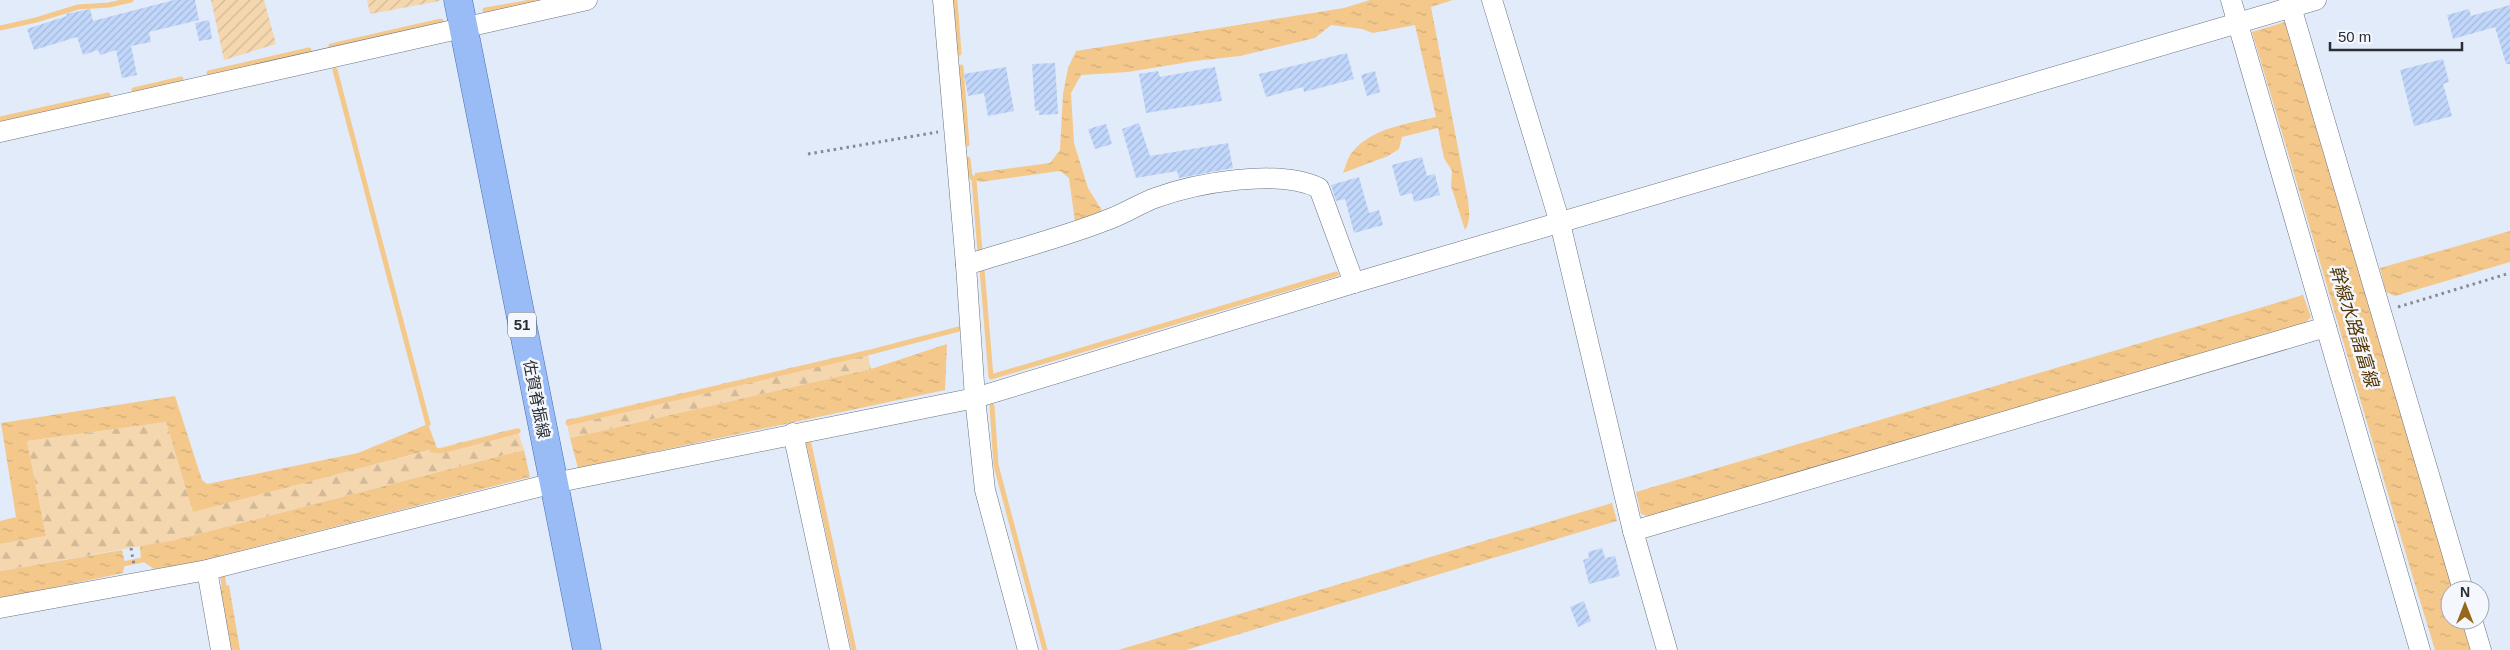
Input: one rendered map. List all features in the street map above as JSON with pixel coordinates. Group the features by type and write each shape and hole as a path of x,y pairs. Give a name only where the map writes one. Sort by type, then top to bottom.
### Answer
{"main road":[{"name":"佐賀脊振線","path":"458,0 587,650"}],"street":[{"path":"0,132 587,0"},
{"path":"943,0 966,265 975,398 985,490 1028,650"},
{"path":"1492,0 1560,223 1633,531 1667,650"},
{"path":"2230,0 2245,21 2326,327 2420,650"},
{"path":"0,608 207,570 554,483 975,398 1354,283 2245,21 2286,6 2316,0"},
{"path":"2286,6 2381,312 2460,580"},
{"path":"966,265 1108,220 1155,198 1204,185 1246,179 1286,180 1308,182 1319,188 1354,283"},
{"path":"1633,531 2326,327"},
{"path":"793,434 840,650"},
{"path":"207,570 221,650"},
{"path":"2475,630 2481,650"}],"path":[{"path":"808,154 954,129"},
{"path":"2381,312 2510,273"},
{"path":"131,548 135,570"}],"green space":[{"path":"211,0 264,0 276,44 224,60"},
{"path":"367,0 440,0 440,1 370,14"},
{"path":"867,350 871,369 570,438 566,420"},
{"path":"166,422 193,511 517,428 524,450 175,540 0,571 0,544 46,536 27,441"}],"water":[{"path":"1370,0 1453,0 1431,7 1468,200 1469,220 1465,230 1451,186 1452,171 1444,158 1438,128 1402,137 1399,149 1388,156 1343,173 1350,155 1367,139 1389,128 1436,117 1415,25 1373,33 1362,29 1331,25 1315,38 1240,56 1128,72 1081,75 1071,93 1074,143 1088,188 1103,212 1075,222 1069,178 1060,171 980,182 974,179 975,173 1050,163 1060,150 1063,94 1068,68 1076,51 1344,8"},
{"name":"幹線水路諸富線","path":"2285,22 2450,580 2440,580 2440,630 2465,630 2471,650 2435,650 2252,32"},
{"path":"2510,231 2510,262 2395,296 2386,292 2380,268"},
{"path":"2303,295 2311,317 2303,325 1651,517 1641,514 1636,492"},
{"path":"947,344 945,390 578,468 570,438 871,369"},
{"path":"175,396 202,480 207,484 358,453 428,424 437,448 193,512 166,422 27,441 46,536 0,544 0,521 16,517 1,423"},
{"path":"524,450 530,477 196,562 154,569 141,560 140,546 175,540"},
{"path":"1612,503 1617,521 1186,650 1118,650"},
{"path":"122,550 125,563 123,573 0,599 0,571"},
{"path":"229,585 240,650 230,650 220,587"}],"building":[{"path":"174,0 195,0 199,20 149,32 151,42 131,46 137,75 122,78 116,50 100,55 98,50 83,55 77,37 34,50 27,29 67,16 66,14 90,9 93,21"},
{"path":"2510,5 2510,64 2506,64 2495,27 2453,39 2447,15 2469,9 2471,16"},
{"path":"209,20 212,39 199,41 195,23"},
{"path":"1347,53 1354,79 1304,92 1303,87 1266,97 1259,74"},
{"path":"2443,59 2449,82 2443,84 2452,116 2414,126 2400,70"},
{"path":"1055,63 1058,114 1039,115 1039,110 1035,111 1032,64"},
{"path":"1006,67 1014,111 988,116 984,93 968,96 964,74"},
{"path":"1215,67 1222,101 1146,113 1139,74 1158,71 1160,77"},
{"path":"1375,71 1380,92 1367,96 1361,75"},
{"path":"1139,123 1150,156 1228,143 1233,168 1179,178 1177,171 1136,178 1122,129"},
{"path":"1106,124 1112,144 1095,149 1088,129"},
{"path":"1422,157 1427,176 1435,174 1440,195 1414,202 1412,193 1400,196 1392,165"},
{"path":"1359,177 1369,213 1379,210 1383,225 1354,233 1345,199 1336,201 1331,185"},
{"path":"1602,548 1605,558 1615,556 1620,576 1589,584 1583,560 1589,558 1588,552"},
{"path":"1584,601 1591,621 1578,627 1570,607"}],"waterway":[{"path":"0,28 36,20 78,7 109,5 131,0"},
{"path":"485,10 543,0"},
{"path":"955,0 959,53"},
{"path":"331,46 441,21"},
{"path":"209,73 309,50"},
{"path":"961,67 967,144"},
{"path":"335,70 428,424"},
{"path":"134,90 181,79"},
{"path":"0,119 108,95"},
{"path":"968,159 970,176 974,179 980,252"},
{"path":"982,269 991,377 1336,274"},
{"path":"568,423 867,353 959,329"},
{"path":"992,406 996,465 1045,650"},
{"path":"432,450 441,451 518,431"},
{"path":"807,435 854,650"},
{"path":"118,565 147,559"},
{"path":"222,571 224,586"}]}
